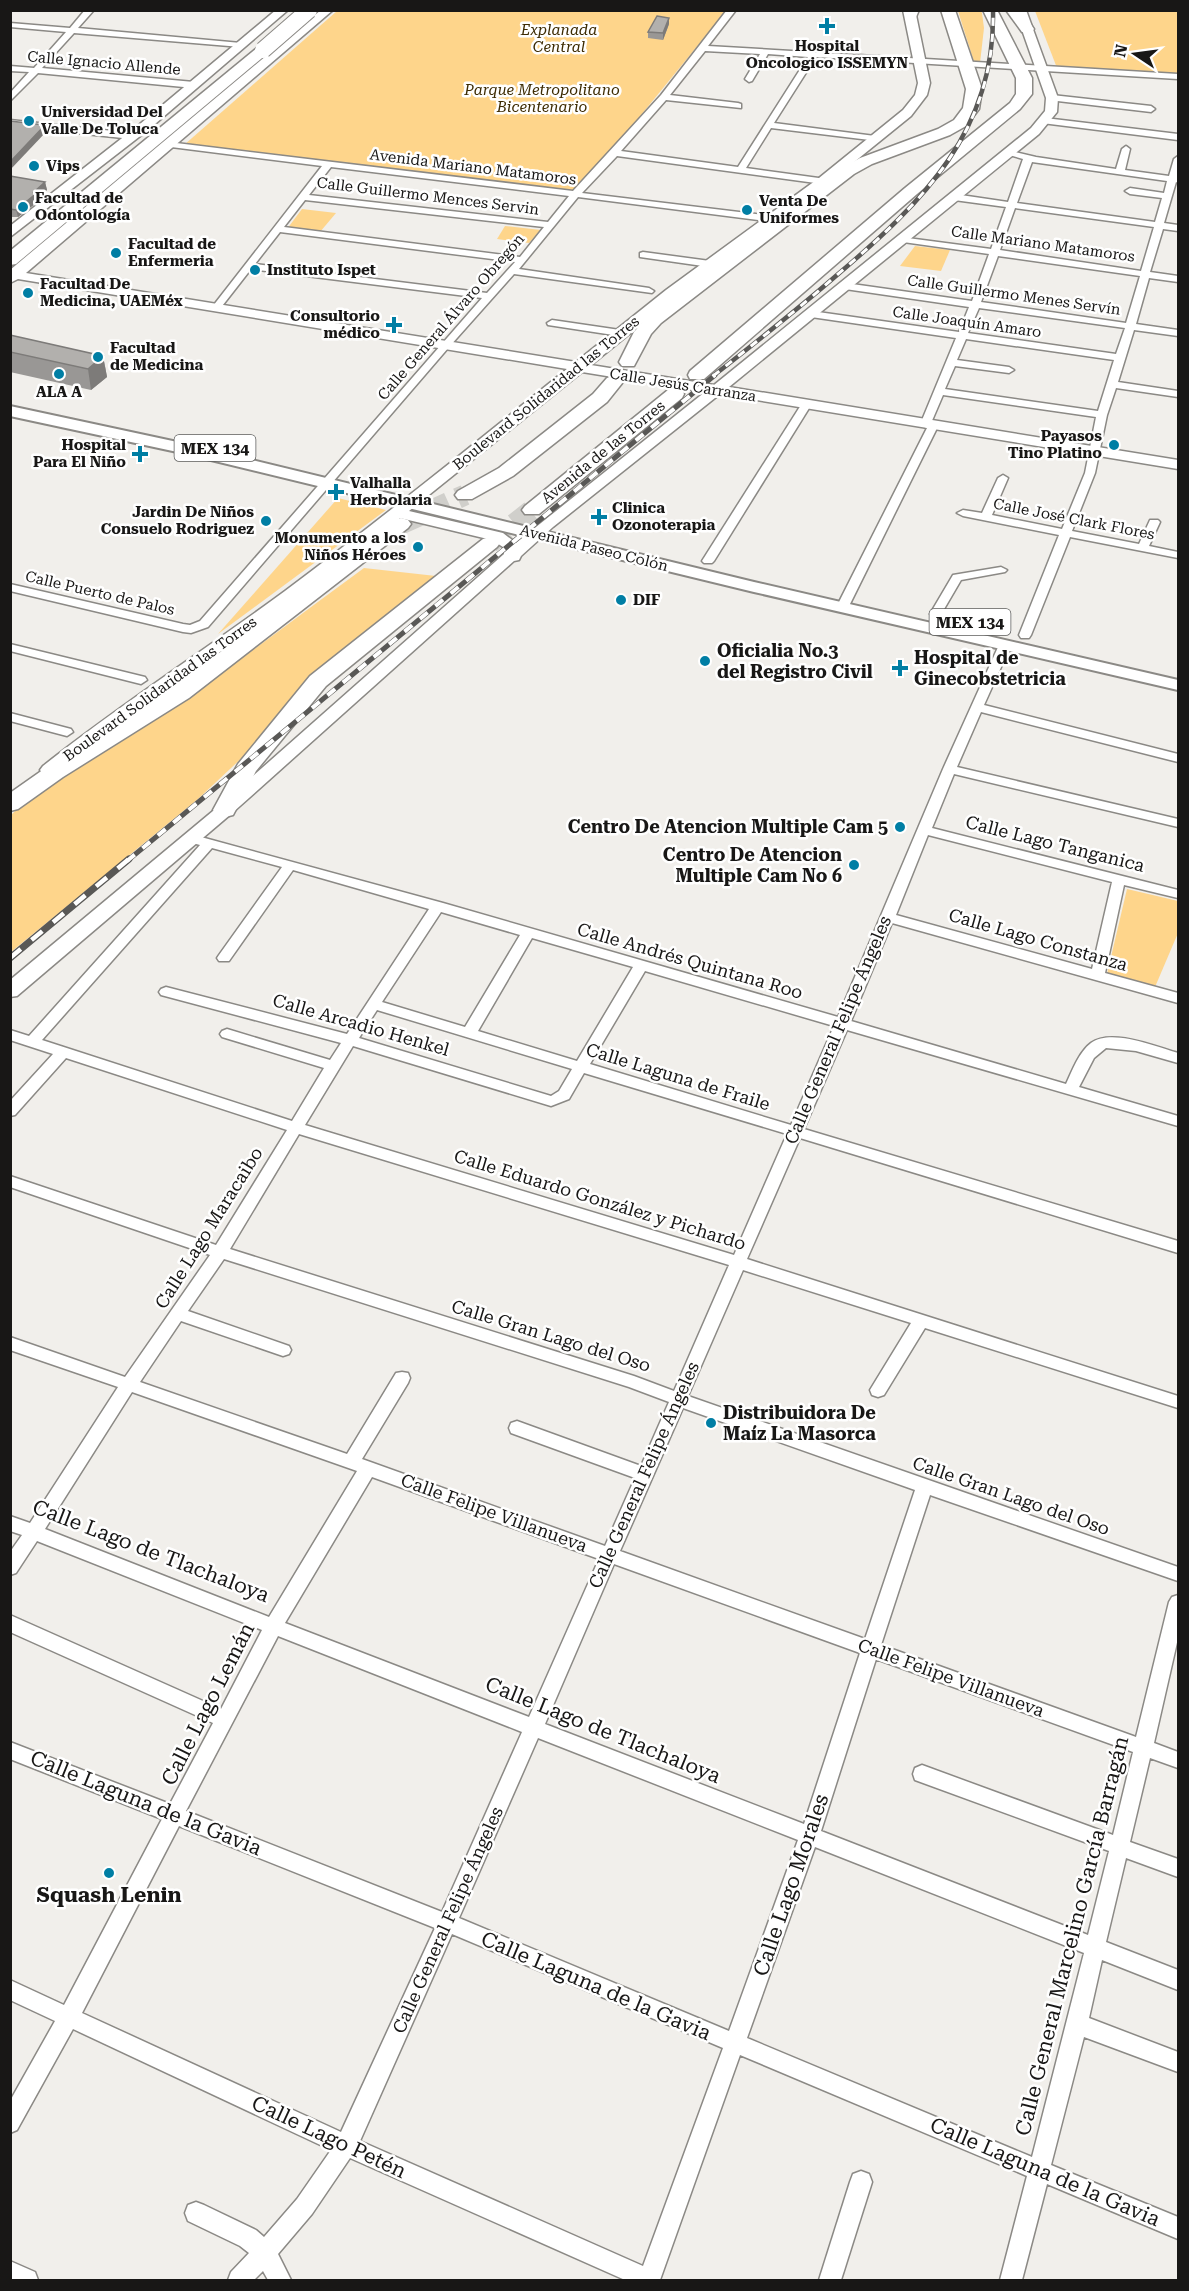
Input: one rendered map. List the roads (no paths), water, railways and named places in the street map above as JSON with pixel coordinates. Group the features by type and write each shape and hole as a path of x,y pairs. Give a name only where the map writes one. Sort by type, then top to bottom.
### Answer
{"highway":[{"name":"Boulevard Solidaridad las Torres","path":"628,362 643,332 655,319 801,205 866,161 944,132 960,123 972,109 975,96 948,10"},
{"path":"697,375 911,191 1016,106 1025,88 1024,78 990,10"},
{"path":"1013,10 1027,29"},
{"path":"14,270 165,133 285,12"},
{"path":"251,48 314,15"},
{"path":"138,132 165,133"},
{"path":"155,157 165,133"},
{"path":"10,248 165,133"},
{"path":"465,495 506,472 600,398 614,382"},
{"name":"Avenida de las Torres","path":"532,510 675,394"},
{"name":"Boulevard Solidaridad las Torres","path":"10,804 55,772 181,693 406,508"},
{"path":"225,810 246,769 318,681 490,543"}],"main road":[{"path":"165,133 314,15 328,10"},
{"path":"10,991 200,841 225,810 513,557 541,529 811,314 1045,121 1051,112 1052,98 1020,10"},
{"path":"285,12 314,15"},
{"name":"Boulevard Solidaridad las Torres","path":"406,508 620,333 823,182 917,102 924,83 922,63 910,12"},
{"path":"10,233 195,85 251,48"},
{"path":"14,270 155,157"},
{"name":"Calle Jesús Carranza","path":"14,270 216,308 1179,465"},
{"name":"Avenida Paseo Colón","path":"10,400 330,479 406,508 541,529 708,561 758,580"},
{"name":"Avenida Paseo Colón","path":"10,411 185,445"},
{"path":"406,508 489,533 510,545 513,557"},
{"name":"Avenida Paseo Colón","path":"541,529 846,600 1005,645 1179,685"},
{"name":"Avenida Paseo Colón","path":"846,600 1027,628 1179,670"}],"street":[{"path":"10,99 90,10"},
{"name":"Calle General Álvaro Obregón","path":"183,628 198,627 210,618 445,345 522,260 575,195 664,97 732,10"},
{"path":"10,25 72,29 251,48"},
{"path":"702,48 922,63 1179,76"},
{"path":"749,79 765,52"},
{"path":"740,170 813,56"},
{"name":"Calle Ignacio Allende","path":"10,68 195,85"},
{"path":"664,97 738,106"},
{"path":"1052,98 1151,109"},
{"path":"1045,121 1179,137"},
{"path":"10,123 138,132"},
{"path":"768,125 875,139"},
{"name":"Avenida Mariano Matamoros","path":"165,133 328,164 773,219"},
{"path":"1120,172 1126,149"},
{"path":"1009,152 1028,159 1176,180"},
{"path":"615,153 823,182"},
{"path":"846,600 929,426 939,391 975,305 1028,159"},
{"path":"1027,628 1090,473 1102,415 1168,196 1176,180 1179,159"},
{"path":"216,308 328,164"},
{"path":"1130,191 1168,196"},
{"name":"Calle Guillermo Mences Servin","path":"302,197 551,225"},
{"path":"954,197 1179,228"},
{"path":"277,229 522,260"},
{"name":"Calle Mariano Matamoros","path":"903,239 1179,279"},
{"path":"643,255 710,264"},
{"path":"249,266 489,296"},
{"path":"511,271 649,291"},
{"name":"Calle Guillermo Menes Servín","path":"845,286 1179,333"},
{"name":"Calle Joaquín Amaro","path":"811,314 1120,358"},
{"path":"552,323 620,333"},
{"path":"951,362 1009,370"},
{"path":"1112,384 1179,394"},
{"path":"939,391 1102,415"},
{"path":"708,561 806,405"},
{"path":"986,517 1003,478"},
{"name":"Calle José Clark Flores","path":"963,513 1179,555"},
{"path":"1143,547 1154,522"},
{"path":"936,614 957,577 1001,570"},
{"name":"Calle Puerto de Palos","path":"10,587 183,628"},
{"name":"Calle General Felipe Ángeles","path":"239,2280 265,2253 333,2169 347,2146 678,1399 842,1023 976,707 1005,645"},
{"path":"10,647 141,680"},
{"path":"976,707 1179,758"},
{"path":"10,717 67,732"},
{"path":"949,770 1179,823"},
{"name":"Calle Lago Tanganica","path":"923,830 1179,894"},
{"path":"32,1042 200,841"},
{"name":"Calle Andrés Quintana Roo","path":"200,841 438,906 527,934 1179,1121"},
{"path":"224,958 290,866"},
{"path":"1097,976 1119,879"},
{"name":"Calle Lago Maracaibo","path":"10,1568 129,1384 220,1252 333,1065 438,906"},
{"name":"Calle Lago Constanza","path":"888,916 1179,998"},
{"path":"469,1033 527,934"},
{"path":"580,1068 641,966"},
{"name":"Calle Arcadio Henkel","path":"166,992 350,1040 544,1099 559,1100 580,1068"},
{"name":"Calle Laguna de Fraile","path":"373,1004 1179,1247"},
{"path":"227,1034 333,1065"},
{"name":"Calle Eduardo González y Pichardo","path":"10,1035 294,1127 737,1262 1179,1402"},
{"path":"1070,1090 1092,1050 1098,1044 1115,1042 1179,1058"},
{"path":"10,1112 63,1052"},
{"name":"Calle Gran Lago del Oso","path":"10,1181 220,1252 634,1382 924,1487 1179,1574"},
{"path":"178,1314 283,1350"},
{"path":"878,1390 921,1320"},
{"name":"Calle Felipe Villanueva","path":"10,1343 360,1465 1179,1760"},
{"name":"Calle Lago Lemán","path":"10,2123 69,2016 360,1465 402,1378"},
{"path":"517,1428 644,1474"},
{"name":"Calle Lago Morales","path":"649,2280 809,1837 924,1487"},
{"name":"Calle Lago de Tlachaloya","path":"10,1523 1179,1980"},
{"name":"Calle General Marcelino García Barragán","path":"1011,2280 1077,2024 1179,1602"},
{"path":"10,1623 224,1719"},
{"name":"Calle Laguna de la Gavia","path":"10,1750 447,1923 1179,2228"},
{"path":"922,1774 1179,1868"},
{"name":"Calle Lago Petén","path":"10,1990 347,2146 649,2280"},
{"path":"1077,2024 1179,2062"},
{"path":"830,2280 861,2182"},
{"path":"196,2213 240,2233 265,2253 280,2280"},
{"path":"10,2272 27,2280"}],"tunnel":[{"path":"401,524 465,495"},
{"path":"490,543 532,510"}],"railway":[{"path":"713,376 869,248 925,191 948,160 968,127 982,92 991,53 993,10"},
{"path":"127,861 715,375"},
{"path":"10,958 129,859"}],"place":[{"name":"Hospital Oncologico ISSEMYN","path":"827,26"},
{"name":"Universidad Del Valle De Toluca","path":"29,121"},
{"name":"Vips","path":"34,166"},
{"name":"Facultad de Odontología","path":"23,207"},
{"name":"Venta De Uniformes","path":"747,210"},
{"name":"Facultad de Enfermeria","path":"116,253"},
{"name":"Instituto Ispet","path":"255,270"},
{"name":"Facultad De Medicina, UAEMéx","path":"28,293"},
{"name":"Consultorio médico","path":"394,325"},
{"name":"Facultad de Medicina","path":"98,357"},
{"name":"ALA A","path":"59,374"},
{"name":"Payasos Tino Platino","path":"1114,445"},
{"name":"Hospital Para El Niño","path":"140,454"},
{"name":"Valhalla Herbolaria","path":"336,492"},
{"name":"Clinica Ozonoterapia","path":"599,517"},
{"name":"Jardin De Niños Consuelo Rodriguez","path":"266,521"},
{"name":"Monumento a los Niños Héroes","path":"418,547"},
{"name":"DIF","path":"621,600"},
{"name":"Oficialia No.3 del Registro Civil","path":"705,661"},
{"name":"Hospital de Ginecobstetricia","path":"900,668"},
{"name":"Centro De Atencion Multiple Cam 5","path":"900,827"},
{"name":"Centro De Atencion Multiple Cam No 6","path":"854,865"},
{"name":"Distribuidora De Maíz La Masorca","path":"711,1423"},
{"name":"Squash Lenin","path":"109,1873"}],"park label":[{"name":"Explanada Central","path":"559,38"},
{"name":"Parque Metropolitano Bicentenario","path":"542,98"}]}
